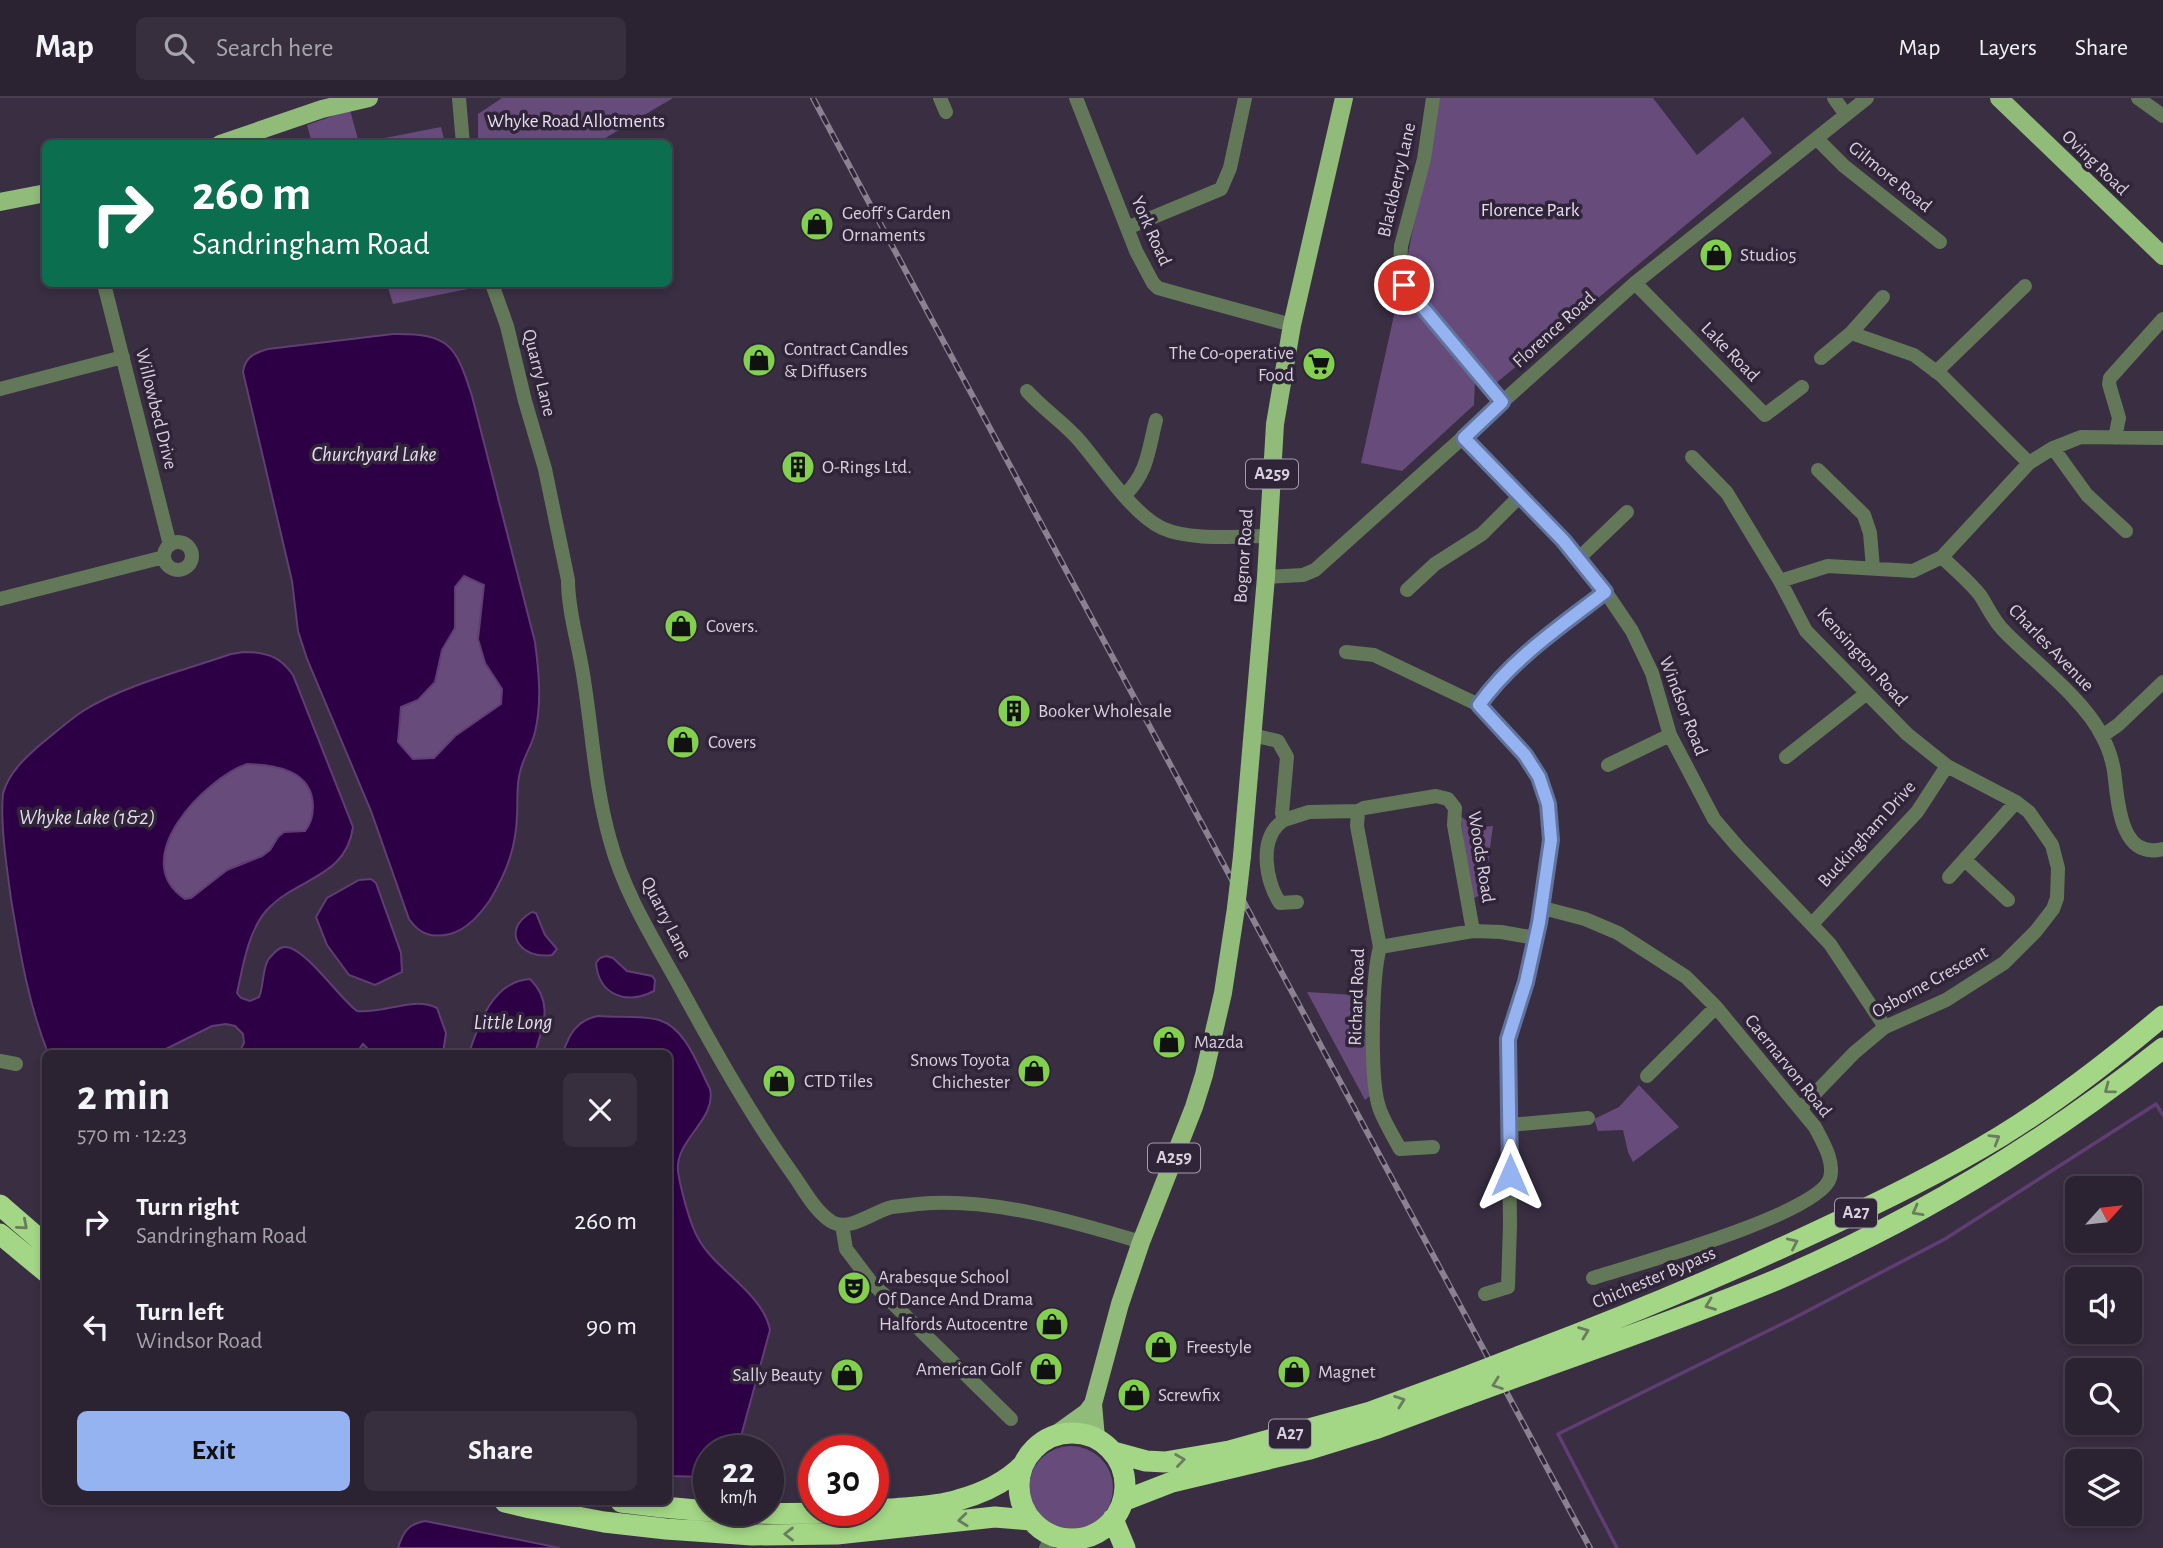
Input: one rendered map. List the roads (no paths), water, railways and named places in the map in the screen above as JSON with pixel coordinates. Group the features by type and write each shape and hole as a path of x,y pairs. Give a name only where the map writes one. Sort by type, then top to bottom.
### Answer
{"highway":[{"name":"Chichester Bypass","path":"1523,1365 1600,1326 1756,1260 1902,1192 2004,1134 2069,1090 2163,1016"},
{"name":"Chichester Bypass","path":"1118,1510 1172,1482 1333,1442 1465,1386 1777,1279 1968,1184 2057,1125 2163,1048"},
{"path":"0,1205 42,1242"},
{"path":"0,1234 42,1269"},
{"name":"Chichester Bypass","path":"1113,1452 1146,1461 1165,1462 1229,1451 1465,1386"},
{"path":"650,1505 751,1513 860,1512 956,1501 1007,1480 1023,1465 1036,1447 1055,1435 1082,1433 1096,1438 1113,1452 1124,1475 1118,1510 1125,1548"},
{"path":"1023,1465 1019,1479 1024,1507 1031,1520 1050,1541 1079,1543 1096,1533 1118,1510"},
{"path":"518,1505 604,1521 752,1535 837,1534 995,1517 1031,1520"}],"main road":[{"path":"231,140 333,102 369,98"},
{"name":"Bognor Road","path":"1141,1242 1205,1075 1223,993 1242,856 1266,577 1275,424 1292,325 1344,98"},
{"name":"Oving Road","path":"1999,98 2163,256"},
{"path":"0,202 42,194"},
{"name":"A259","path":"1096,1438 1093,1404 1120,1304 1141,1242"},
{"path":"1055,1435 1078,1419 1093,1404"}],"street":[{"path":"459,98 463,140"},
{"path":"940,98 946,112"},
{"name":"York Road","path":"1076,98 1126,228 1153,283 1158,288 1292,325"},
{"path":"1126,228 1221,189 1230,167 1245,98"},
{"name":"Blackberry Lane","path":"1433,98 1424,159 1401,246 1400,268 1404,285 1502,402"},
{"path":"1834,98 1846,115"},
{"name":"Florence Road","path":"1266,577 1303,575 1315,570 1635,283 1867,98"},
{"path":"2138,98 2163,116"},
{"name":"Gilmore Road","path":"1816,139 1844,166 1940,242"},
{"name":"Lake Road","path":"1635,283 1765,415 1802,387"},
{"path":"1939,374 2025,286"},
{"name":"Willowbed Drive","path":"0,599 167,551 105,287"},
{"name":"Quarry Lane","path":"493,287 507,326 545,470 568,580 598,793 617,863 644,922 741,1097 816,1206 832,1222 842,1225"},
{"path":"1821,358 1851,333 1882,297"},
{"path":"2115,438 2119,418 2109,384 2110,378 2163,319"},
{"path":"1851,333 1914,355 1939,374 2029,463"},
{"path":"0,389 123,357"},
{"path":"1027,391 1044,410 1075,436 1141,513 1161,528 1184,535 1268,536"},
{"path":"1125,495 1144,470 1156,420"},
{"path":"1780,581 1828,566 1913,571 1942,557 2029,463 2053,448 2081,437 2163,438"},
{"name":"Windsor Road","path":"1464,438 1563,540 1605,592 1632,631 1652,673 1670,735 1714,818 1812,924 1849,970 1885,1027"},
{"path":"2053,448 2087,495 2126,531"},
{"name":"Kensington Road","path":"1692,457 1727,493 1807,631 1906,734 1947,766"},
{"path":"1818,470 1864,515 1870,533 1873,568"},
{"path":"1408,590 1435,564 1482,534 1519,497"},
{"path":"1578,559 1628,512"},
{"name":"Charles Avenue","path":"1942,557 1978,592 2003,630 2090,715 2102,736 2114,771 2116,798 2124,829 2140,848 2155,851 2163,849"},
{"path":"1479,705 1493,686 1519,661 1605,592"},
{"path":"1346,652 1374,655 1479,705 1525,755 1539,777 1548,804 1551,840 1543,908 1526,982 1508,1039 1510,1226 1507,1287 1485,1294"},
{"path":"2102,736 2118,726 2163,682"},
{"path":"1786,757 1867,693"},
{"path":"1252,735 1272,738 1278,741 1285,751 1287,757 1282,813 1284,820"},
{"path":"1608,765 1670,735"},
{"name":"Osborne Crescent","path":"1800,1109 1854,1053 1885,1027 1945,1000 2004,963 2036,931 2053,909 2057,898 2057,868 2052,845 2037,821 2016,803 1947,766"},
{"name":"Buckingham Drive","path":"1812,924 1917,812 1947,766"},
{"name":"Woods Road","path":"1358,811 1436,796 1452,803 1473,931"},
{"path":"1949,877 2016,803"},
{"path":"1297,902 1280,903 1271,887 1270,837 1275,828 1284,820 1309,812 1358,811"},
{"name":"Richard Road","path":"1358,811 1357,826 1380,947 1375,964 1374,1024 1374,1085 1379,1109 1400,1149 1433,1147"},
{"path":"1965,860 2008,900"},
{"name":"Caernarvon Road","path":"1543,908 1584,919 1618,933 1686,977 1716,1007 1815,1127 1830,1165 1831,1177 1827,1185 1814,1196 1753,1226 1593,1278"},
{"path":"1380,947 1473,931 1536,938"},
{"path":"1647,1076 1716,1007"},
{"path":"0,1061 16,1064"},
{"path":"1509,1125 1588,1118"},
{"path":"1011,1419 871,1282 846,1249 842,1225 892,1207 946,1203 1030,1212 1141,1242"}],"water":[{"name":"Churchyard Lake","path":"393,334 427,336 439,340 455,354 472,396 535,642 539,699 535,732 519,777 515,838 506,869 482,911 468,925 450,934 427,934 409,919 371,811 307,659 298,631 292,581 243,372 251,356 268,349","holes":["464,576 484,585 478,639 485,663 502,689 501,704 455,736 434,758 413,759 398,742 401,707 418,700 435,682 442,650 455,628 455,587"]},
{"name":"Whyke Lake (1&2)","path":"231,654 266,654 283,663 293,675 353,827 341,857 318,876 278,900 260,919 247,950 237,993 241,998 250,1001 259,997 268,960 280,948 293,949 312,964 357,1011 408,1004 437,1008 446,1033 443,1050 366,1050 363,1044 358,1050 240,1050 244,1043 243,1034 235,1026 226,1024 212,1026 164,1050 47,1050 21,958 4,846 3,794 18,766 62,727 99,702 136,686","holes":["247,764 280,768 299,777 311,794 312,816 305,831 284,832 262,856 227,870 191,898 185,899 169,883 164,864 167,843 178,822 211,786 230,773"]},
{"path":"371,879 376,883 401,953 402,972 375,985 349,975 327,945 316,917 327,898 359,880"},
{"path":"532,912 536,913 545,935 557,949 552,955 531,953 518,943 517,927"},
{"path":"606,956 613,958 627,971 652,976 655,980 654,991 625,997 609,990 598,974 596,963"},
{"name":"Little Long","path":"530,979 542,997 543,1024 536,1050 470,1050 489,1006 506,987"},
{"path":"598,1016 659,1020 677,1031 690,1049 710,1089 711,1100 679,1160 678,1171 686,1205 695,1232 706,1250 749,1293 766,1317 770,1330 741,1435 693,1435 693,1477 672,1476 672,1050 564,1050 575,1029"},
{"path":"425,1521 560,1548 398,1548 407,1530 414,1524"}],"waterway":[{"path":"1617,1548 1558,1434 1794,1318 1945,1239 2156,1104 2163,1115"}],"railway":[{"path":"813,98 1590,1548"}],"place":[{"name":"Geoff's Garden Ornaments","path":"817,224"},
{"name":"Studio5","path":"1716,255"},
{"name":"Contract Candles & Diffusers","path":"759,360"},
{"name":"The Co-operative Food","path":"1319,364"},
{"name":"O-Rings Ltd.","path":"798,467"},
{"name":"Covers.","path":"681,626"},
{"name":"Booker Wholesale","path":"1014,711"},
{"name":"Covers","path":"683,742"},
{"name":"Mazda","path":"1169,1042"},
{"name":"Snows Toyota Chichester","path":"1034,1071"},
{"name":"CTD Tiles","path":"779,1081"},
{"name":"Arabesque School Of Dance And Drama","path":"854,1288"},
{"name":"Halfords Autocentre","path":"1052,1324"},
{"name":"Freestyle","path":"1161,1347"},
{"name":"American Golf","path":"1046,1369"},
{"name":"Magnet","path":"1294,1372"},
{"name":"Sally Beauty","path":"847,1375"},
{"name":"Screwfix","path":"1134,1395"}],"park label":[{"name":"Whyke Road Allotments","path":"576,121"},
{"name":"Florence Park","path":"1530,210"}]}
